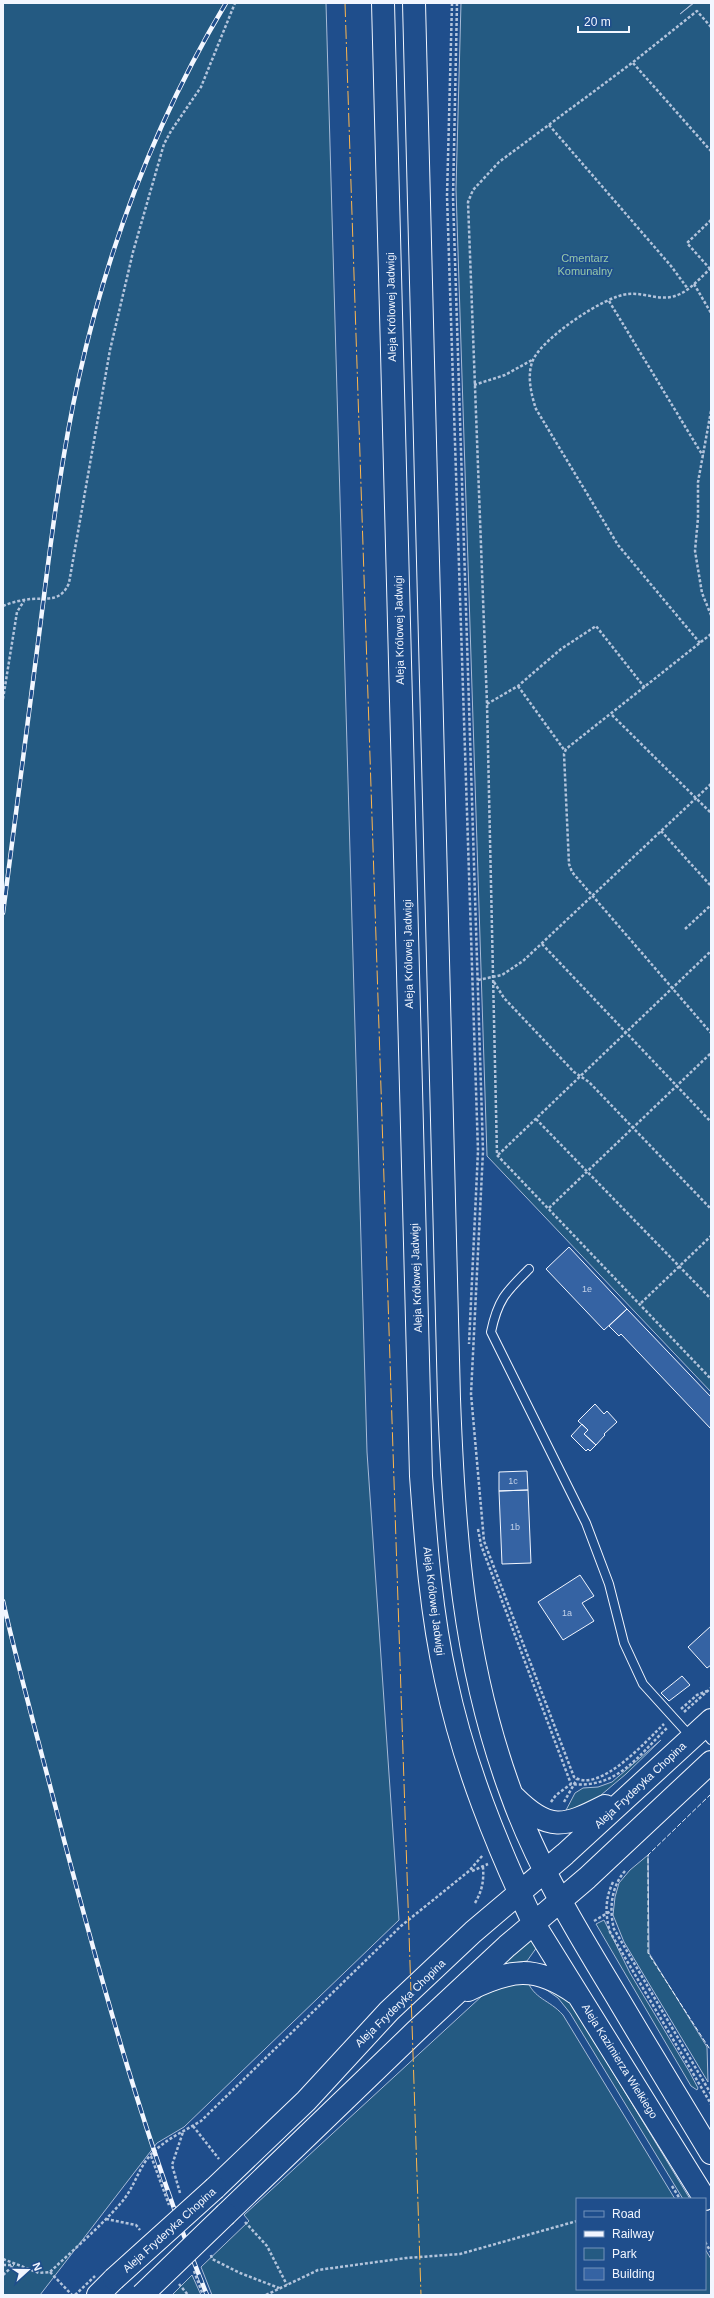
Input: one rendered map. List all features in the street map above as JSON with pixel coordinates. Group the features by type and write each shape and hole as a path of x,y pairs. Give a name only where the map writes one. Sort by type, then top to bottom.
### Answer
{"main road":[{"name":"Aleja Królowej Jadwigi","path":"383,3 421,1476 434,1611 445,1679 461,1741 499,1848 519,1891"},
{"path":"414,3 453,1503 463,1602 474,1662 488,1721 511,1793 545,1870 561,1902 711,2153"},
{"name":"Aleja Fryderyka Chopina","path":"98,2295 215,2188 306,2101 388,2011 519,1891 545,1870 631,1792 704,1731"},
{"path":"142,2295 235,2217 450,2000 534,1924 561,1902 711,1762"},
{"path":"511,1793 528,1810 546,1820 571,1822 631,1792"},
{"name":"Aleja Kazimierza Wielkiego","path":"519,1891 534,1924 704,2198"},
{"path":"450,2000 505,1974 518,1972 532,1972 549,1977 579,1996"},
{"name":"Aleja Kazimierza Wielkiego","path":"706,2201 711,2210"}],"lane":[{"path":"529,1269 505,1293 495,1310 491,1332 586,1523 608,1584 624,1643 643,1684 674,1718 704,1731"}],"path":[{"path":"3,606 30,599 56,598 63,594 68,583 110,350 133,252 164,144 171,131 201,87 235,3"},
{"path":"452,3 447,196 478,1151 468,1352"},
{"path":"457,3 453,197 484,1151 471,1384 484,1541 574,1777 582,1780 594,1778 616,1769 711,1688"},
{"path":"711,27 697,11 632,63 499,162 469,195 474,385 487,704 497,1155 711,1379"},
{"path":"632,63 711,151"},
{"path":"549,125 671,266 688,289"},
{"path":"474,385 505,375 533,359 542,347 560,332 609,301 629,294 670,298 688,289 711,270 687,243 711,220"},
{"path":"694,284 711,313"},
{"path":"609,301 704,456"},
{"path":"533,359 531,392 536,409 543,422 618,544 700,643"},
{"path":"711,411 704,456 698,482 698,518 695,551 702,594 711,615"},
{"path":"3,699 17,612 22,602 30,599"},
{"path":"487,704 518,686 561,649 596,626 645,688"},
{"path":"565,751 612,715 711,634"},
{"path":"518,686 565,751 569,864 577,880 711,1033"},
{"path":"612,715 711,813"},
{"path":"478,980 493,978 510,970 542,944 711,784"},
{"path":"661,831 711,886"},
{"path":"685,929 711,905"},
{"path":"542,944 711,1122"},
{"path":"497,1155 711,951"},
{"path":"493,978 496,987 504,998 574,1072 581,1075 711,1209"},
{"path":"549,1208 711,1053"},
{"path":"536,1119 711,1298"},
{"path":"640,1303 711,1236"},
{"path":"467,1388 468,1417"},
{"path":"477,1524 481,1545 570,1784"},
{"path":"546,1820 551,1801 570,1784 587,1785 610,1779 622,1771 674,1718"},
{"path":"3,2259 14,2265 39,2273 50,2272 106,2219 129,2194 140,2170 155,2151 169,2138 201,2121 401,1926 470,1871 478,1858 499,1848"},
{"path":"623,1867 613,1880 607,1895 606,1914 610,1932 711,2104"},
{"path":"627,1869 618,1881 612,1901 614,1929 711,2094"},
{"path":"193,2126 219,2160"},
{"path":"235,2217 267,2246 287,2285"},
{"path":"106,2219 136,2225"},
{"path":"266,2295 318,2270 406,2258 460,2254 576,2221"},
{"path":"3,2265 14,2265"},
{"path":"3,2275 14,2265"},
{"path":"50,2272 72,2295"}],"green space":[{"path":"3,3 326,3 367,1452 399,1920 184,2127 157,2143 40,2295 3,2295"},
{"name":"Cmentarz Komunalny","path":"461,3 693,3 680,14 694,3 711,3 711,1392 487,1156 456,189"},
{"path":"661,1740 626,1774 588,1806 564,1814 575,1793 583,1788 598,1787 612,1782"},
{"path":"648,1855 649,1953 707,2047 708,2082 624,1942 613,1915 615,1897 619,1883 630,1870"},
{"path":"604,1920 630,1973 689,2071 698,2088 697,2090 691,2086 596,1924"},
{"path":"531,1939 537,1947 527,1961 506,1964 505,1962"},
{"path":"526,1978 533,1991 563,2015 674,2198 576,2198 576,2290 706,2290 706,2251 711,2259 711,2295 212,2295 201,2267 249,2221 244,2215 483,1995"},
{"path":"541,1986 560,1990 572,2005 689,2198 682,2198 570,2013 558,1998"},
{"path":"192,2275 201,2295 172,2295"}],"building":[{"path":"569,1247 627,1309 604,1330 546,1269"},
{"path":"627,1309 711,1397 711,1429 621,1334 619,1336 609,1326"},
{"path":"595,1404 604,1414 607,1411 617,1422 604,1434 605,1435 596,1445 584,1434 588,1430 578,1421"},
{"path":"582,1424 588,1430 584,1434 596,1445 590,1451 588,1449 586,1451 571,1436"},
{"path":"527,1471 528,1490 499,1491 499,1472"},
{"path":"528,1490 531,1563 502,1564 499,1491"},
{"path":"580,1575 594,1596 582,1603 594,1621 563,1640 538,1602"},
{"path":"711,1626 711,1665 707,1668 688,1647"},
{"path":"682,1676 690,1685 669,1701 661,1693"}],"railway":[{"path":"3,913 56,506 72,409 91,328 104,279 120,231 157,137 201,47 226,3"},
{"path":"3,1601 17,1661 111,2013 165,2183 207,2295"}],"fence":[{"path":"711,1794 648,1855 648,1953 711,2051"}],"power":[{"path":"345,3 421,2295"}]}
